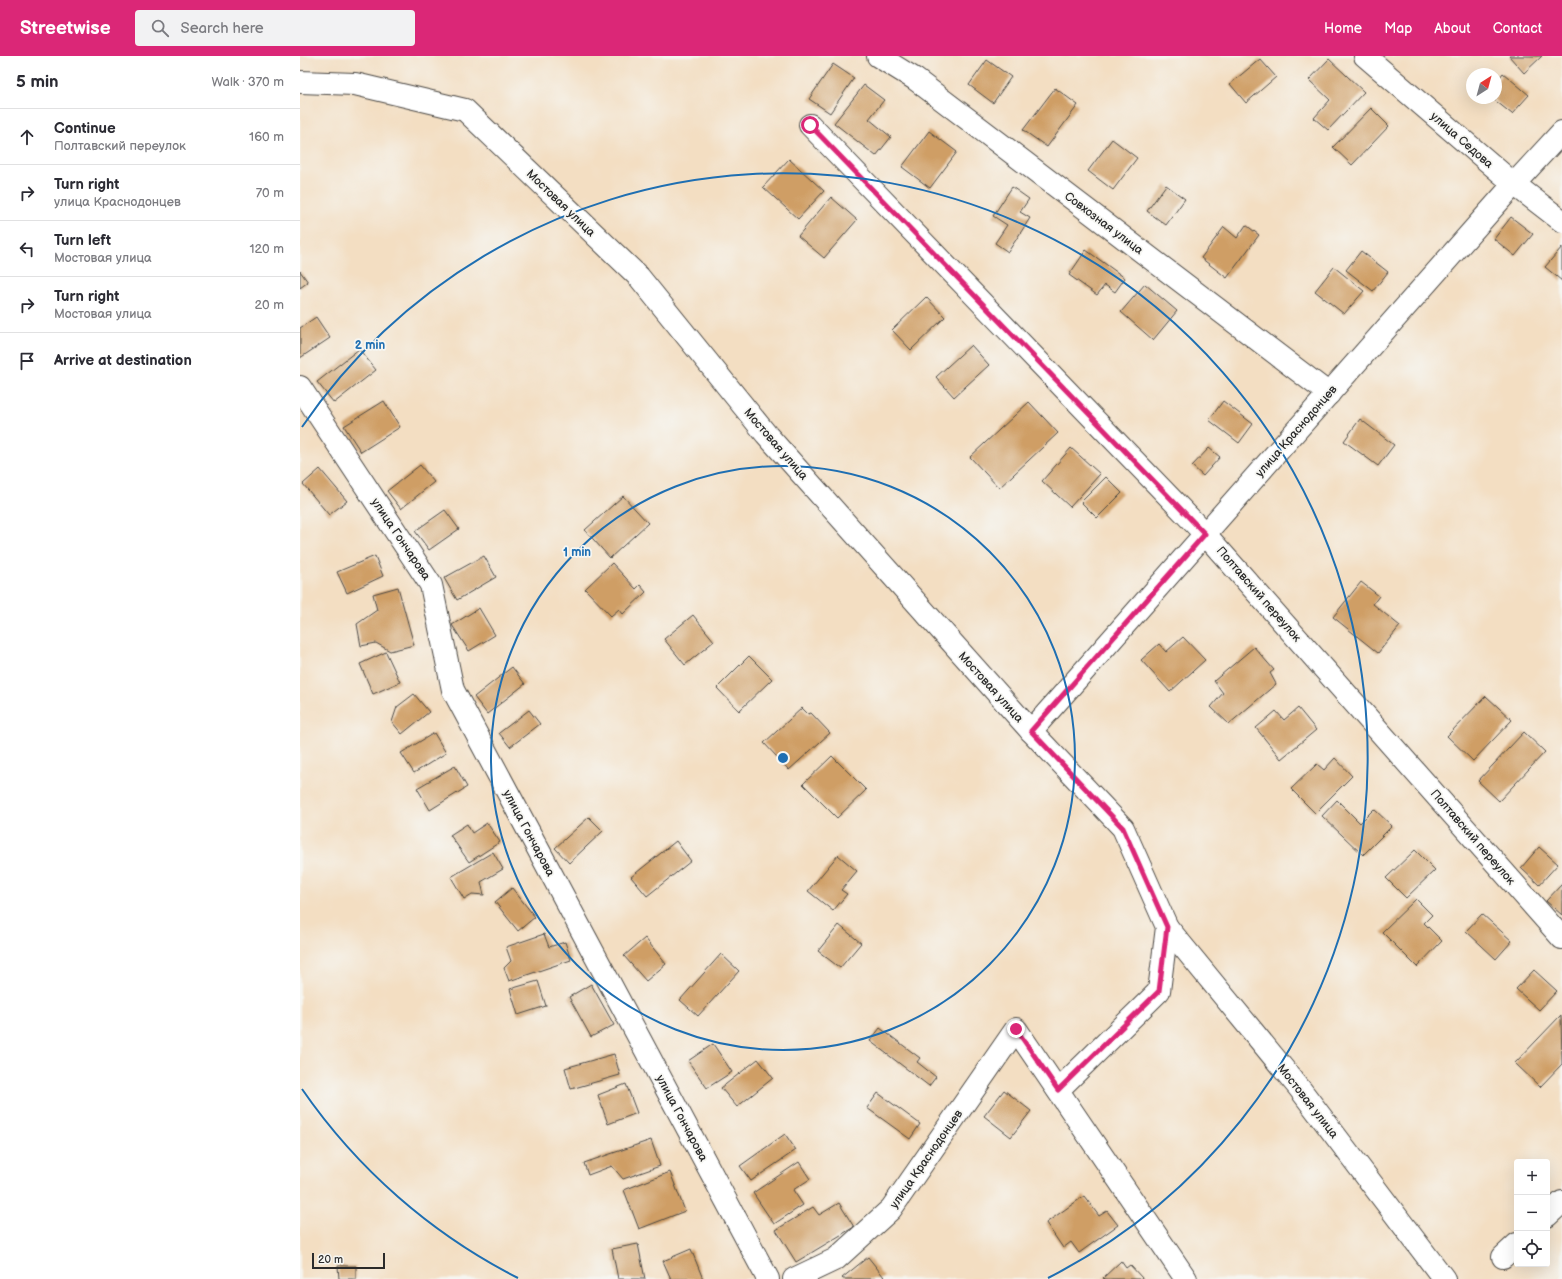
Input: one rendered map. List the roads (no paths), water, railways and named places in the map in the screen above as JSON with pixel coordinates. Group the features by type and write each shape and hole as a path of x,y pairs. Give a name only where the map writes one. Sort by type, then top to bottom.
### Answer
{"street":[{"name":"Совхозная улица","path":"878,56 915,79 1328,394"},
{"name":"улица Седова","path":"1365,56 1514,184 1562,221"},
{"name":"Мостовая улица","path":"300,82 355,84 465,110 639,277 766,434 1031,731 1123,828 1167,927 1300,1089 1444,1279"},
{"name":"Полтавский переулок","path":"810,125 1205,534 1562,938"},
{"name":"улица Краснодонцев","path":"1031,731 1514,184 1562,132"},
{"name":"улица Гончарова","path":"300,387 431,585 453,690 768,1279"},
{"path":"1167,927 1159,991 1058,1090 1186,1279"},
{"name":"улица Краснодонцев","path":"794,1279 836,1258 891,1209 1016,1029 1058,1090"},
{"path":"1550,1213 1562,1202"}]}
